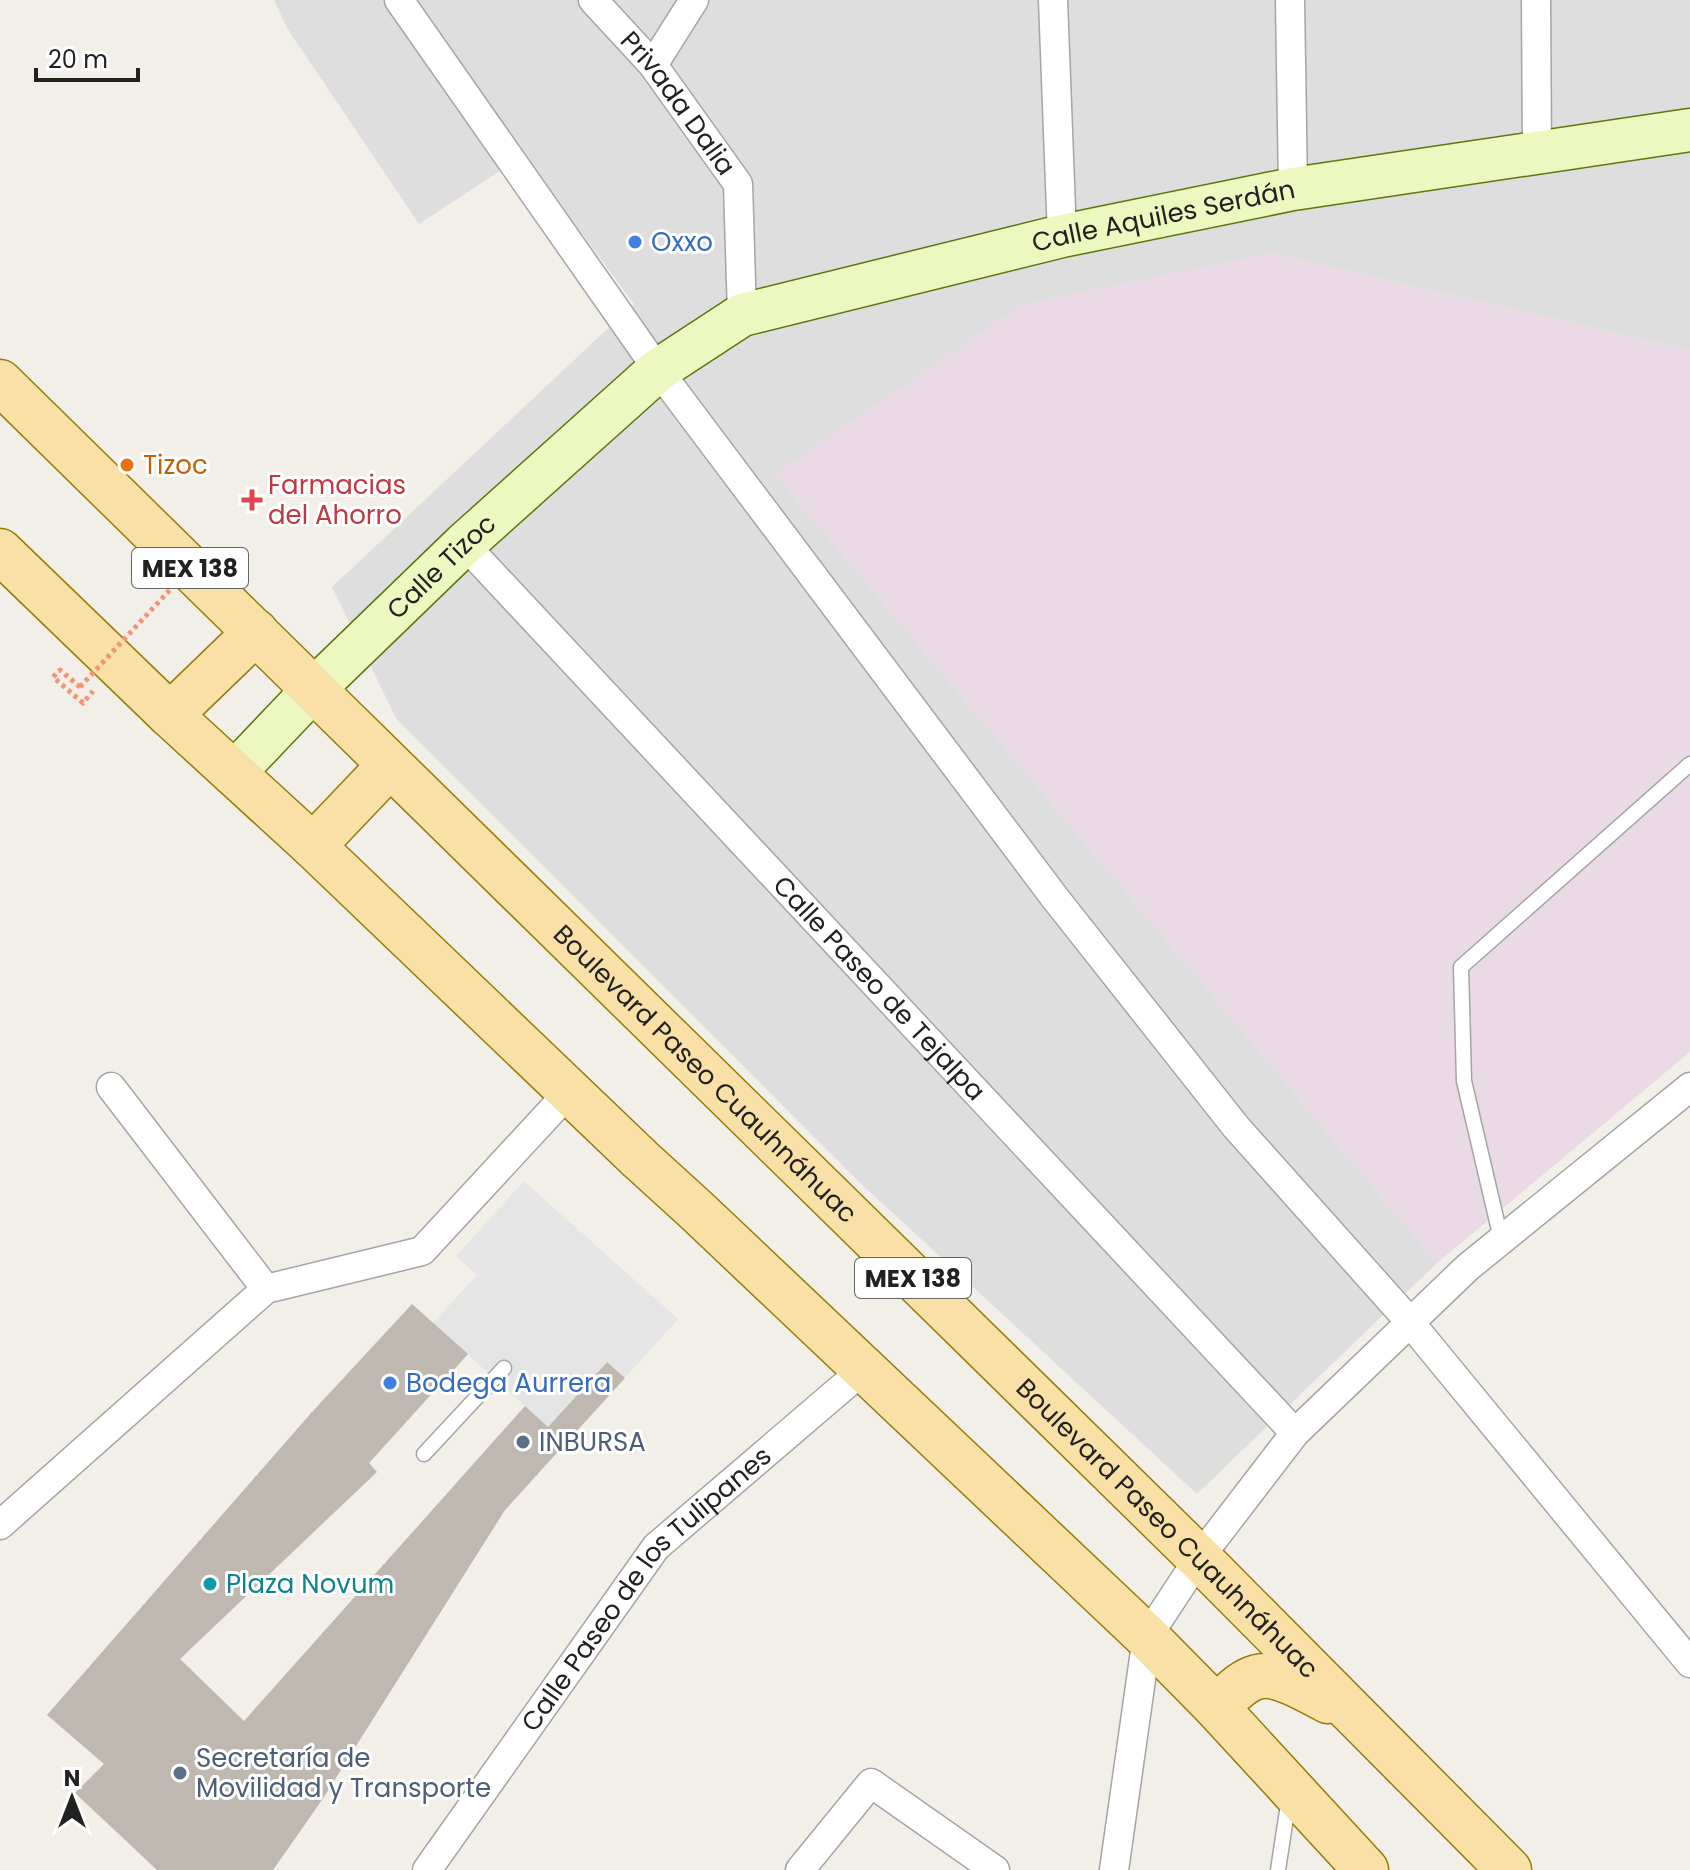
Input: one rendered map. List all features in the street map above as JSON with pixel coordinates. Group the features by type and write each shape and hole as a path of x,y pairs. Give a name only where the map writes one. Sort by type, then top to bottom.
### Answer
{"main road":[{"name":"Boulevard Paseo Cuauhnáhuac","path":"0,382 1199,1558 1509,1870"},
{"path":"0,551 1147,1637 1366,1870"},
{"path":"170,715 256,632"},
{"path":"313,846 390,765"},
{"path":"1216,1707 1237,1688 1258,1676 1281,1678 1352,1712"}],"street":[{"path":"399,0 658,370 1055,898 1236,1127 1410,1323 1690,1663"},
{"name":"Privada Dalia","path":"593,0 653,65 738,184 742,315"},
{"path":"653,65 694,0"},
{"path":"1053,0 1062,236"},
{"path":"1290,0 1293,189"},
{"path":"1536,0 1537,153"},
{"name":"Calle Aquiles Serdán","path":"658,370 742,315 1062,236 1293,189 1690,130"},
{"name":"Calle Tizoc","path":"233,774 313,690 464,544 658,370"},
{"name":"Calle Paseo de Tejalpa","path":"464,544 1295,1433"},
{"path":"111,1087 266,1289"},
{"path":"1114,1870 1147,1637 1199,1558 1295,1433 1468,1267 1690,1087"},
{"path":"0,1525 266,1289 422,1251 570,1091"},
{"name":"Calle Paseo de los Tulipanes","path":"427,1870 656,1547 864,1369"},
{"path":"800,1870 871,1783 995,1870"}],"lane":[{"path":"1501,1239 1464,1081 1461,967 1690,764"},
{"path":"424,1454 504,1368"},
{"path":"1278,1870 1291,1790"}],"path":[{"path":"83,703 53,677 60,670 80,687 203,554"}],"shaded area":[{"path":"274,0 1690,0 1690,350 1270,253 775,474 1437,1263 1197,1494 855,1178 396,718 332,587 634,304 524,155 419,224 287,28"},
{"path":"1270,253 1690,350 1690,1052 1437,1263 775,474 1021,304"},
{"path":"524,1181 678,1319 625,1378 606,1362 548,1427 433,1323 477,1275 456,1256"}],"building":[{"name":"Plaza Novum","path":"412,1304 468,1354 369,1463 377,1472 180,1659 244,1721 525,1406 548,1427 607,1362 625,1378 505,1510 322,1800 273,1870 157,1870 75,1793 104,1764 47,1715 312,1412"}],"place":[{"name":"Oxxo","path":"635,242"},
{"name":"Tizoc","path":"127,465"},
{"name":"Farmacias del Ahorro","path":"252,500"},
{"name":"Bodega Aurrera","path":"390,1383"},
{"name":"INBURSA","path":"523,1442"},
{"name":"Plaza Novum","path":"210,1584"},
{"name":"Secretaría de Movilidad y Transporte","path":"180,1773"}]}
